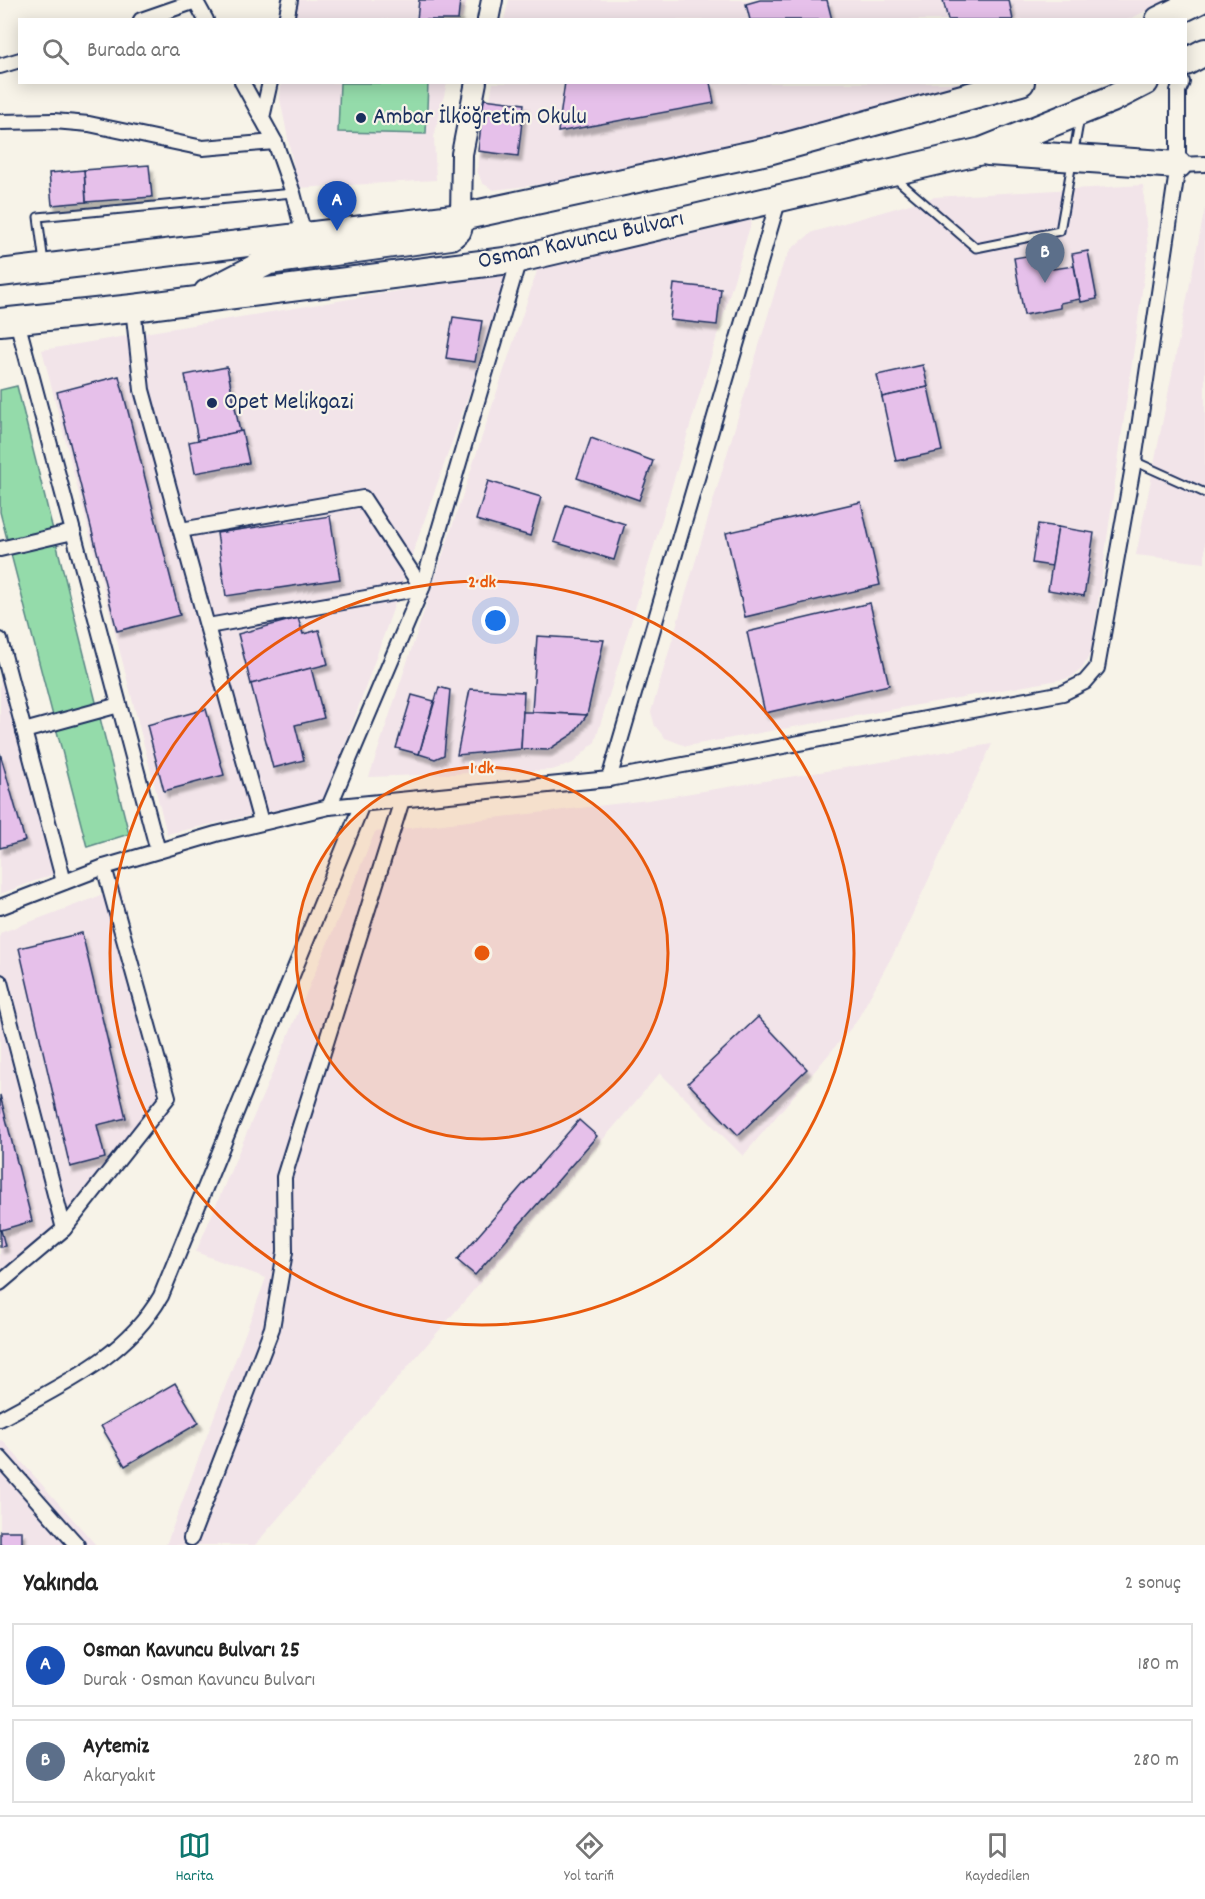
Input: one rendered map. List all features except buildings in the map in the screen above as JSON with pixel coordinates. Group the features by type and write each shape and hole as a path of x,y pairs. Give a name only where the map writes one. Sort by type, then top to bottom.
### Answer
{"highway":[{"path":"1163,18 1200,0"},
{"name":"Osman Kavuncu Bulvarı","path":"0,273 461,218 772,150 1014,84"},
{"name":"Osman Kavuncu Bulvarı","path":"9,322 194,301 519,259 982,151 1080,112 1141,84"},
{"path":"982,151 1178,165"},
{"path":"194,301 269,261 451,236 458,230 461,218"}],"street":[{"path":"286,18 290,0"},
{"path":"488,18 492,0"},
{"path":"147,18 196,1 205,18"},
{"path":"0,66 18,61"},
{"path":"243,84 275,142 293,193 304,235"},
{"path":"262,118 270,84"},
{"path":"461,218 462,154 476,84"},
{"path":"0,907 104,867 261,822 329,807 609,779 1063,693 1078,687 1097,668 1134,460 1178,165 1179,91 1181,84"},
{"path":"0,122 54,121 89,124 203,148 275,142"},
{"path":"1178,165 1205,164"},
{"path":"609,779 780,198"},
{"path":"329,807 422,588 519,259"},
{"path":"133,308 142,390 261,822"},
{"path":"9,322 73,532 158,851"},
{"path":"181,530 363,498 422,588"},
{"path":"0,549 73,532"},
{"path":"208,626 422,588"},
{"path":"0,640 64,882"},
{"path":"24,731 119,705"},
{"path":"191,1538 272,1328 285,1252 284,1177 402,800"},
{"path":"0,1419 106,1359 131,1337 157,1304 362,804"},
{"path":"0,1283 64,1229 168,1097 104,867"},
{"path":"0,982 64,1229"},
{"path":"0,1458 77,1545"}],"lane":[{"path":"890,172 976,248 1060,231 1075,158 1080,112"},
{"path":"44,267 38,217 293,193"},
{"path":"1134,460 1205,493"}],"shaded area":[{"path":"298,0 467,0 462,18 294,18"},
{"path":"509,0 1170,0 1131,18 504,18"},
{"name":"Ambar İlköğretim Okulu","path":"281,84 447,84 434,137 436,180 298,188 280,99"},
{"path":"493,84 962,84 721,149 569,181 494,190 482,183 477,170"},
{"path":"1143,185 1148,249 1091,652 1082,669 1070,678 686,746 665,738 655,726 651,712 783,264 791,249 813,232 934,197"},
{"path":"1205,208 1205,563 1136,555"},
{"path":"752,220 595,742 573,763 552,770 369,777 538,268"},
{"path":"512,272 326,799 167,834 42,350"},
{"path":"0,656 54,874 0,894"},
{"path":"992,744 898,945 856,1022 743,1156 660,1073 255,1545 166,1545 266,1278 196,1252 375,832 648,800"},
{"path":"121,888 168,1114 0,1296 0,933"},
{"path":"2,1440 96,1545 0,1545 0,1441"}],"green space":[{"path":"340,84 428,84 426,134 338,132"},
{"path":"17,386 129,834 87,847 0,512 0,390"}],"place":[{"name":"Ambar İlköğretim Okulu","path":"361,118"},
{"name":"Osman Kavuncu Bulvarı 25","path":"337,231"},
{"name":"Aytemiz","path":"1045,283"},
{"name":"Opet Melikgazi","path":"212,403"}]}
